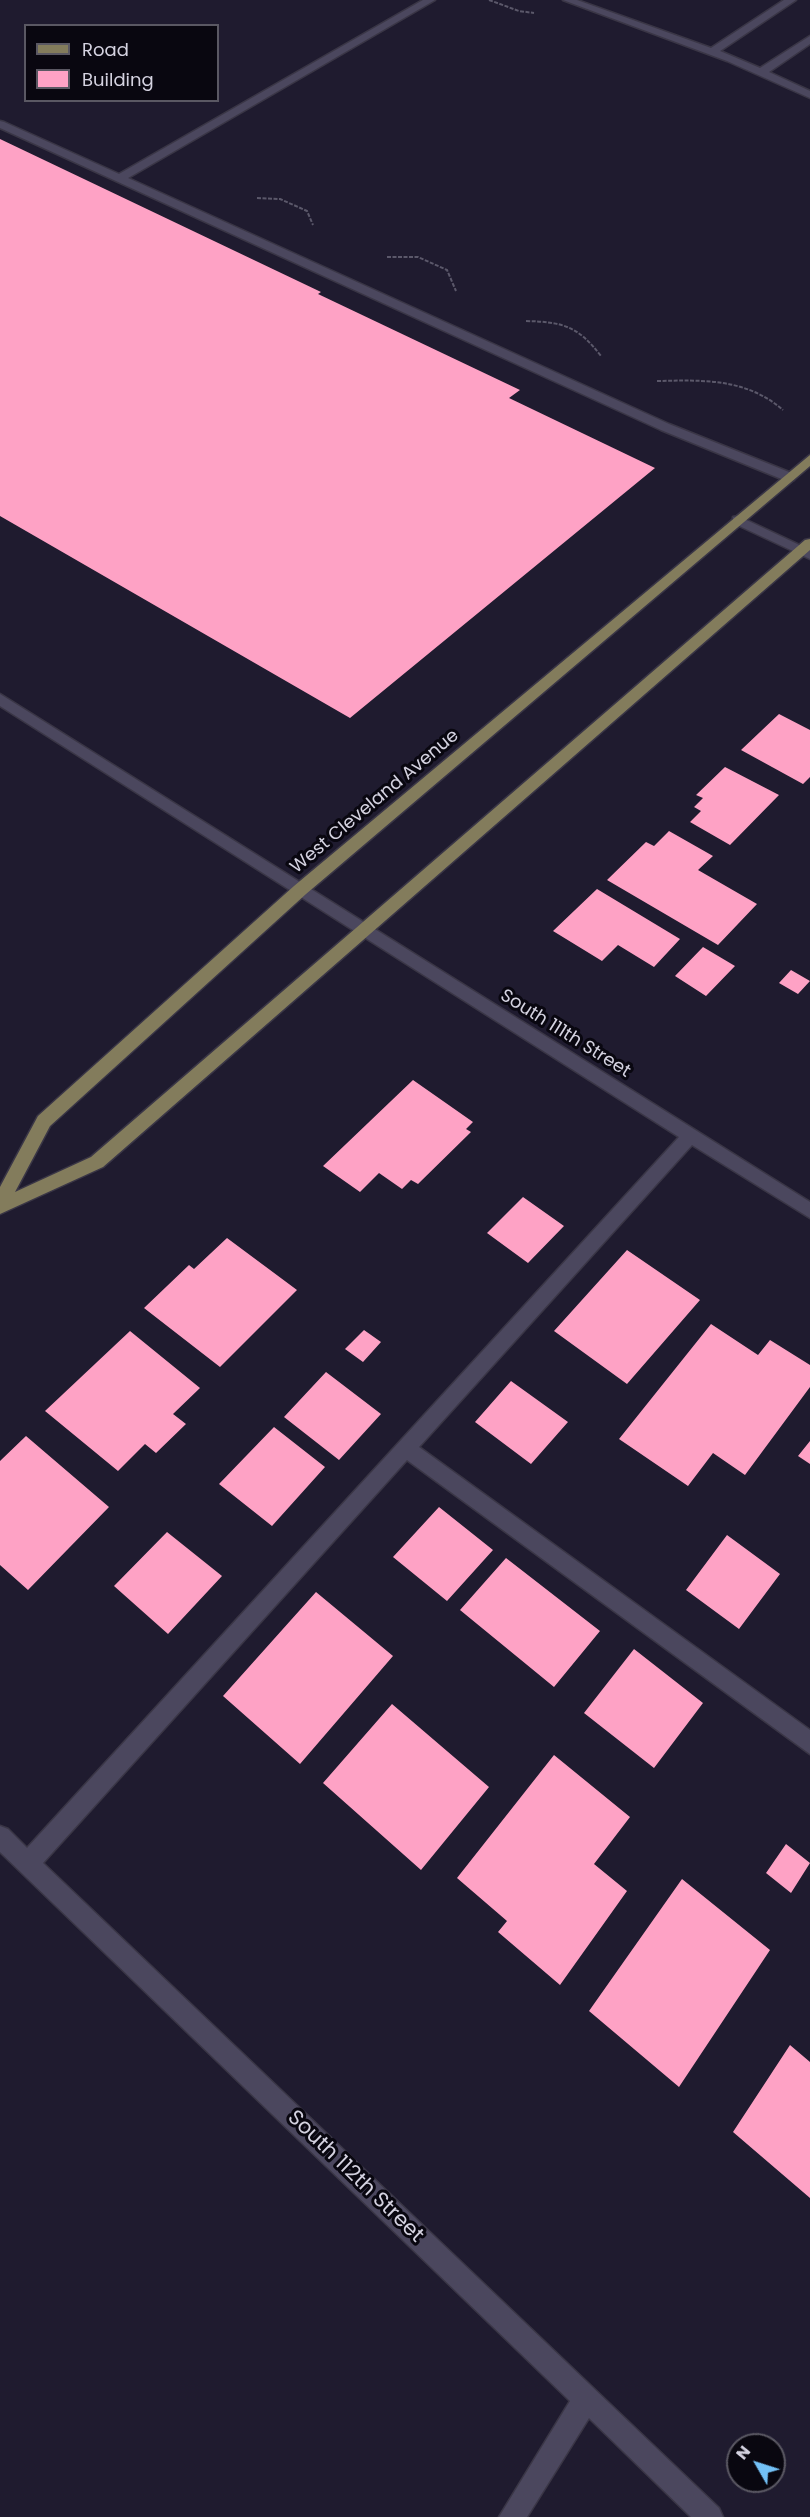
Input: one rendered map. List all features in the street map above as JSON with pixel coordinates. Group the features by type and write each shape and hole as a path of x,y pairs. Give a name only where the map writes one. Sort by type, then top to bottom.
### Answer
{"main road":[{"name":"West Cleveland Avenue","path":"0,1205 44,1121 300,890 810,459"},
{"name":"West Cleveland Avenue","path":"0,1205 97,1162 807,550"}],"street":[{"path":"121,178 430,0"},
{"path":"568,0 712,52 810,94"},
{"path":"712,52 791,0"},
{"path":"762,72 810,39"},
{"path":"0,124 665,427 789,477"},
{"path":"738,520 807,550"},
{"name":"South 111th Street","path":"0,699 810,1211"},
{"path":"28,1863 690,1136"},
{"path":"406,1448 810,1743"},
{"name":"South 112th Street","path":"0,1837 710,2517"},
{"path":"512,2517 586,2399"}],"path":[{"path":"489,0 519,12"},
{"path":"655,381 738,383 769,395 783,410"}],"building":[{"path":"0,139 520,390 509,398 655,468 350,718 0,516"},
{"path":"779,714 810,730 810,777 803,784 741,750"},
{"path":"725,767 779,795 730,845 690,822 701,811 694,807 703,798 696,795"},
{"path":"669,831 713,856 698,870 757,904 718,945 607,880 646,842 654,846"},
{"path":"597,889 680,939 654,967 618,945 602,961 553,931"},
{"path":"703,947 735,966 706,996 675,976"},
{"path":"791,970 810,981 798,994 779,983"},
{"path":"413,1080 473,1122 466,1129 471,1132 418,1184 411,1180 402,1189 379,1173 360,1192 323,1166"},
{"path":"523,1197 564,1226 528,1263 487,1233"},
{"path":"227,1238 297,1290 220,1367 144,1308 189,1265 194,1269"},
{"path":"627,1250 700,1300 627,1384 554,1331"},
{"path":"711,1324 758,1355 770,1340 810,1365 810,1387 745,1475 713,1453 688,1486 619,1439"},
{"path":"364,1330 381,1342 363,1362 345,1349"},
{"path":"130,1331 200,1388 173,1414 186,1424 156,1453 145,1444 118,1471 45,1411"},
{"path":"326,1372 381,1414 339,1460 284,1417"},
{"path":"511,1381 568,1422 531,1464 475,1422"},
{"path":"274,1427 325,1467 272,1526 219,1484"},
{"path":"26,1436 109,1507 28,1590 0,1565 0,1461"},
{"path":"810,1441 810,1464 798,1456"},
{"path":"439,1507 493,1550 447,1601 393,1557"},
{"path":"167,1532 222,1576 168,1634 114,1586"},
{"path":"727,1535 780,1574 739,1629 686,1590"},
{"path":"506,1558 600,1631 554,1687 460,1610"},
{"path":"316,1592 393,1656 300,1764 223,1696"},
{"path":"634,1649 703,1703 654,1768 584,1713"},
{"path":"392,1704 489,1787 421,1870 323,1783"},
{"path":"554,1755 630,1817 594,1864 627,1891 560,1985 498,1932 507,1921 457,1878"},
{"path":"786,1844 810,1863 791,1893 766,1873"},
{"path":"682,1879 770,1950 679,2087 589,2011"},
{"path":"790,2045 810,2062 810,2198 733,2132"}]}
